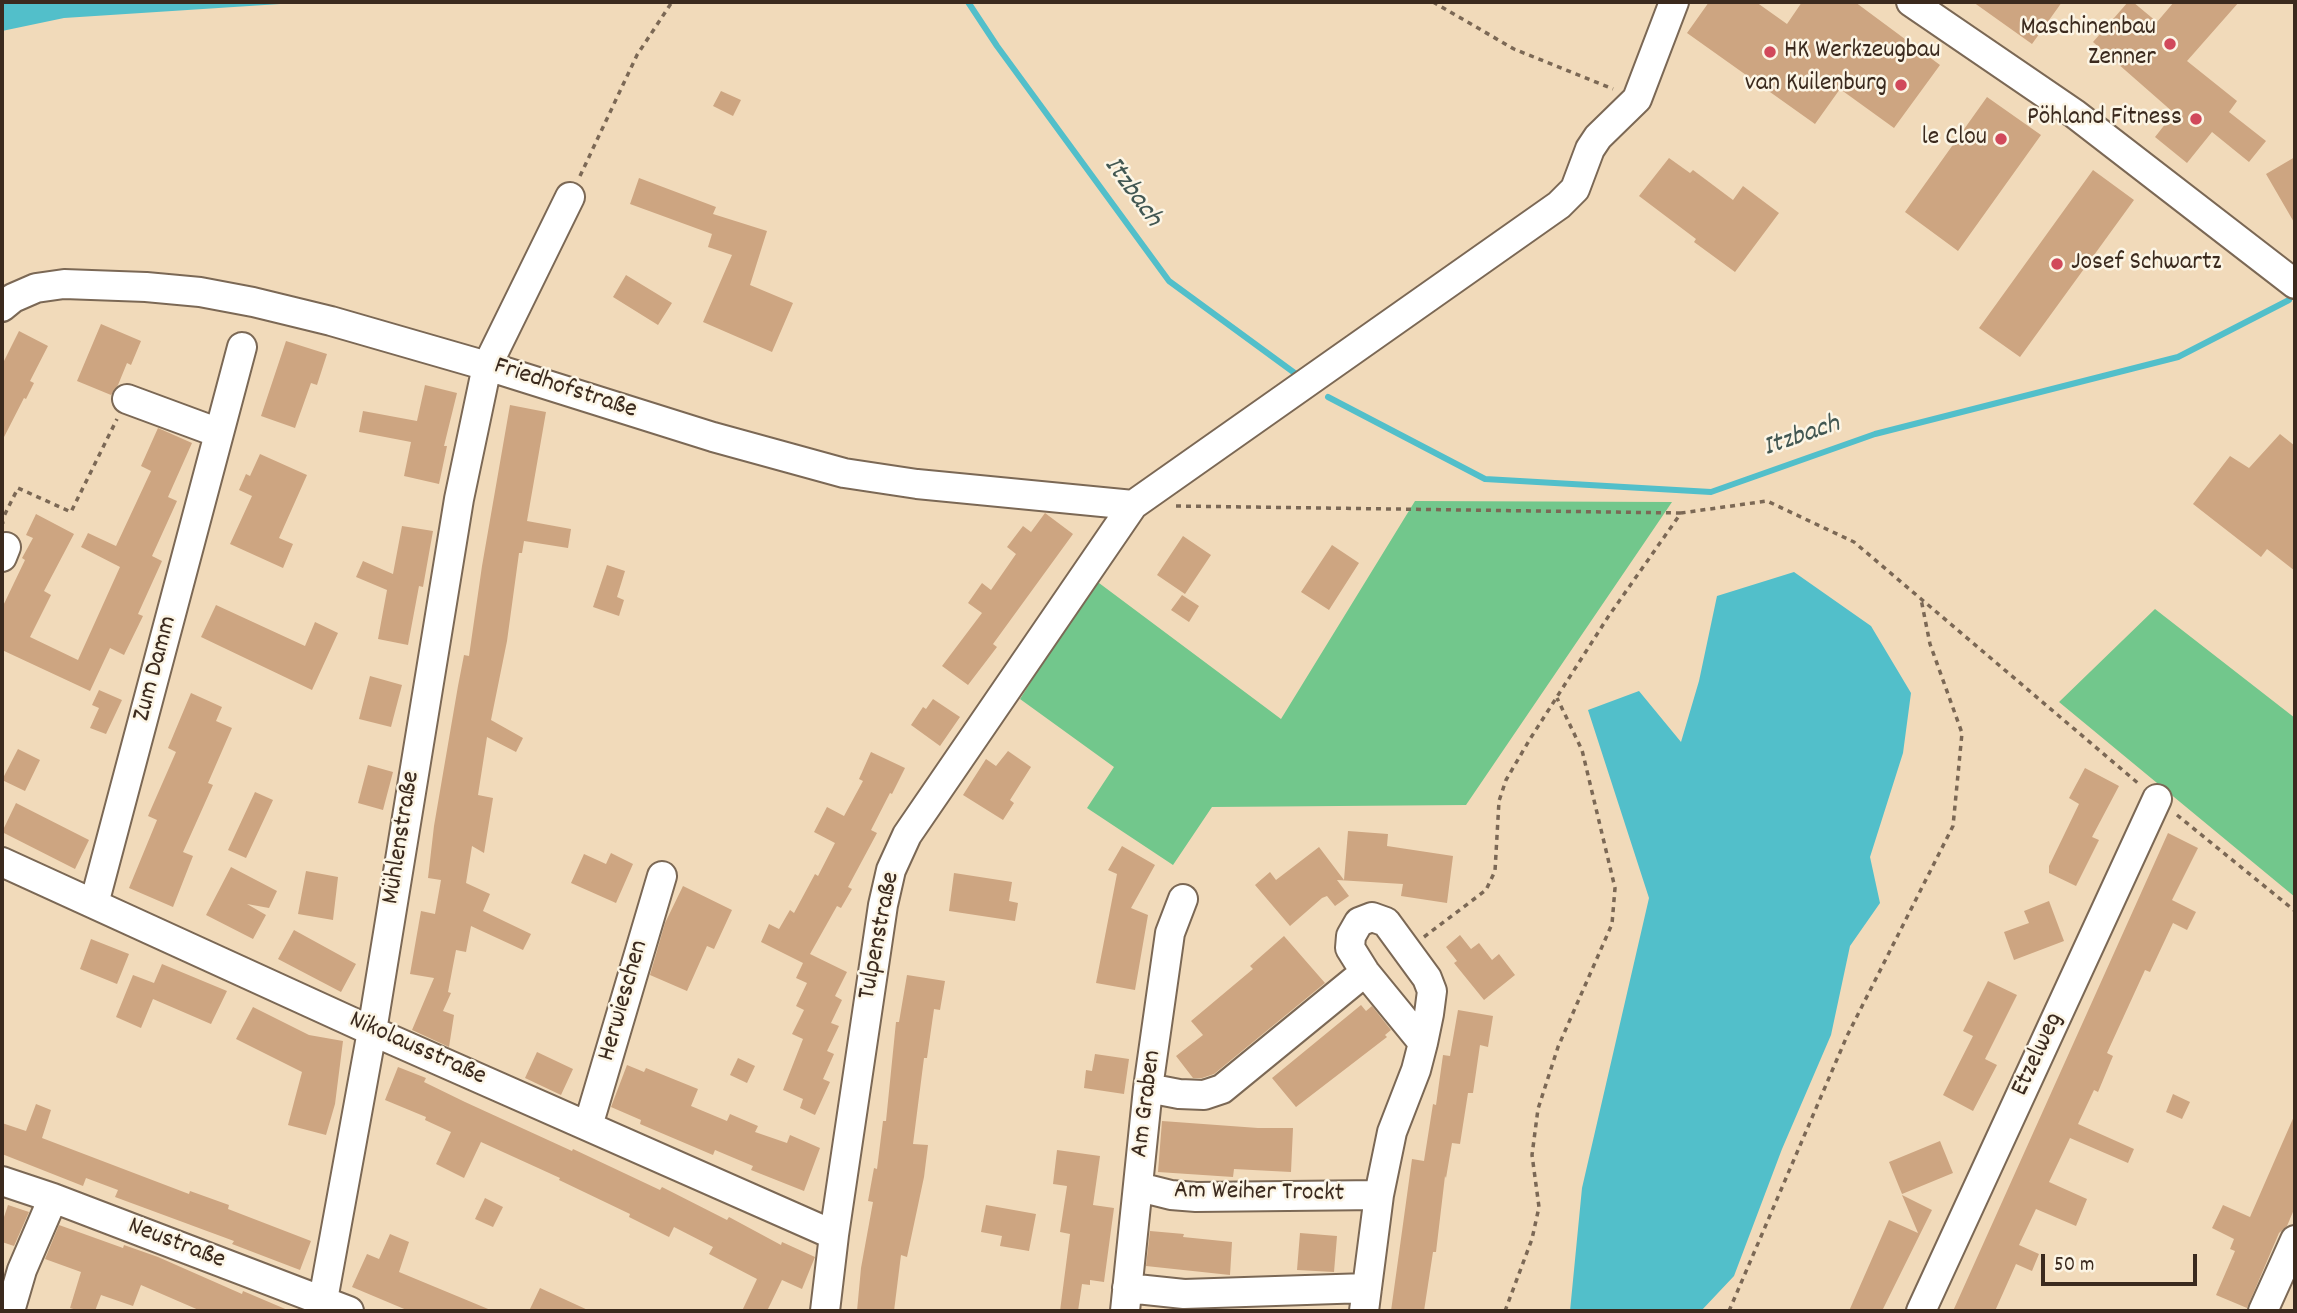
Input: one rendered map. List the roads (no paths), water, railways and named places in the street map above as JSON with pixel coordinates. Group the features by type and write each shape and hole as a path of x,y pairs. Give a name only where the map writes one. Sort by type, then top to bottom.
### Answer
{"street":[{"path":"1133,505 1559,205 1575,189 1590,149 1598,136 1637,99 1674,2"},
{"path":"1911,2 2075,114 2295,284"},
{"name":"Mühlenstraße","path":"322,1306 372,1031 459,499 487,366 570,197"},
{"name":"Friedhofstraße","path":"2,307 13,298 36,288 64,284 200,292 318,317 487,366 713,437 844,473 918,484 1133,505"},
{"name":"Zum Damm","path":"94,904 242,347"},
{"path":"127,399 219,433"},
{"name":"Tulpenstraße","path":"825,1311 883,905 891,870 907,835 1133,505"},
{"name":"Etzelweg","path":"1921,1311 2157,799"},
{"name":"Nikolausstraße","path":"2,862 372,1031 834,1235"},
{"name":"Herwieschen","path":"588,1126 662,876"},
{"name":"Am Graben","path":"1126,1299 1149,1088 1170,933 1183,899"},
{"name":"Am Weiher Trockt","path":"1126,1299 1184,1294 1365,1300 1379,1195 1392,1132 1416,1070 1423,1043 1432,991 1427,978 1386,922 1372,917 1359,922 1351,936 1350,948 1365,972 1423,1043"},
{"path":"1149,1088 1203,1095 1222,1088 1365,972"},
{"name":"Neustraße","path":"2,1181 53,1198 322,1306 349,1311"},
{"name":"Am Weiher Trockt","path":"1139,1187 1171,1195 1196,1197 1379,1195"},
{"path":"10,1311 22,1270 53,1198"},
{"path":"2263,1311 2287,1279 2295,1240"}],"water":[{"path":"2,2 311,2 64,18 2,31"},
{"path":"1794,572 1871,626 1911,693 1903,753 1870,857 1880,903 1850,946 1831,1035 1782,1149 1734,1276 1701,1311 1570,1311 1582,1188 1649,898 1588,710 1639,691 1681,742 1699,681 1717,596"}],"waterway":[{"name":"Itzbach","path":"968,2 997,46 1169,281 1296,374"},
{"name":"Itzbach","path":"1328,397 1485,479 1711,492 1875,434 2178,357 2289,300"}],"place":[{"name":"Maschinenbau Zenner","path":"2170,44"},
{"name":"HK Werkzeugbau","path":"1770,52"},
{"name":"van Kuilenburg","path":"1901,85"},
{"name":"Pöhland Fitness","path":"2196,119"},
{"name":"le Clou","path":"2001,139"},
{"name":"Josef Schwartz","path":"2057,264"}]}
